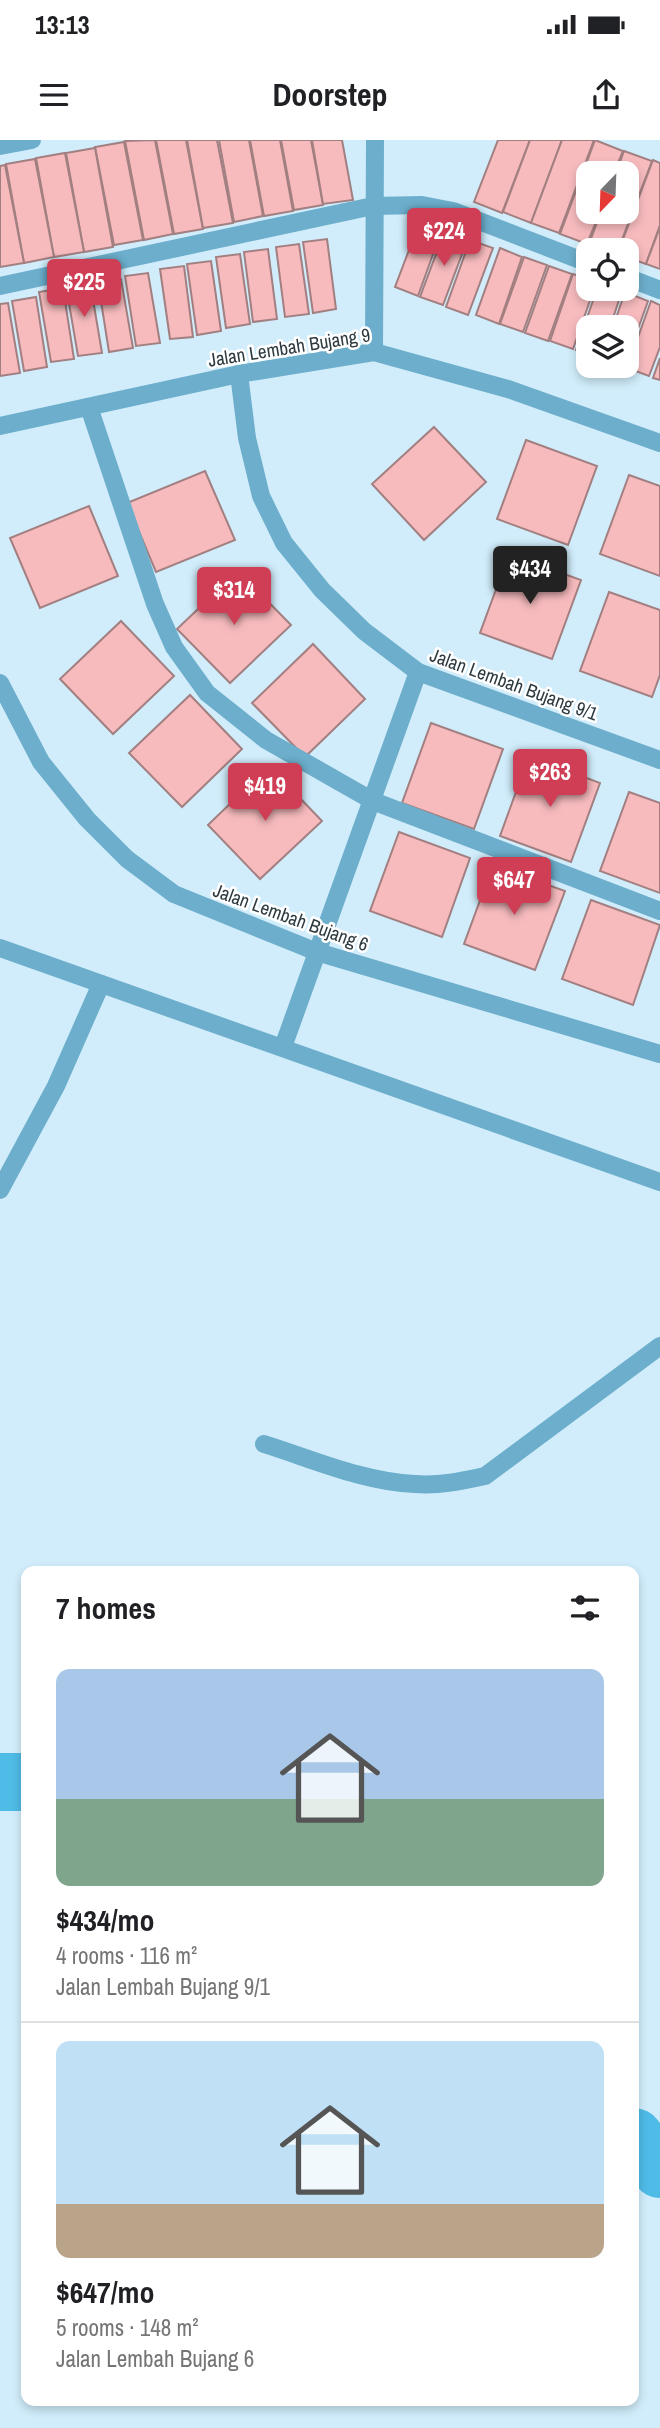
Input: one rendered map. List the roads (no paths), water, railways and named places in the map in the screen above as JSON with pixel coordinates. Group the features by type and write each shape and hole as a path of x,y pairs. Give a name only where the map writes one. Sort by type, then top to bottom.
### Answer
{"street":[{"path":"0,146 32,140"},
{"path":"374,352 375,140"},
{"path":"0,286 373,206 422,205 453,211 576,257"},
{"path":"639,282 660,290"},
{"name":"Jalan Lembah Bujang 9","path":"0,426 239,374 374,352 508,389 660,443"},
{"name":"Jalan Lembah Bujang 9/1","path":"239,374 247,438 261,496 285,543 322,590 364,631 418,672 660,760"},
{"path":"89,407 155,604 174,647 207,693 266,740 373,801 660,911"},
{"path":"283,1047 418,672"},
{"name":"Jalan Lembah Bujang 6","path":"0,683 41,762 87,819 127,859 174,894 317,952 660,1054"},
{"path":"0,948 660,1182"},
{"path":"0,1190 56,1086 101,984"},
{"path":"264,1444 369,1477 415,1484 452,1483 485,1476 660,1346"}],"waterway":[{"path":"0,1782 21,1782"},
{"path":"639,2143 660,2169"}]}
